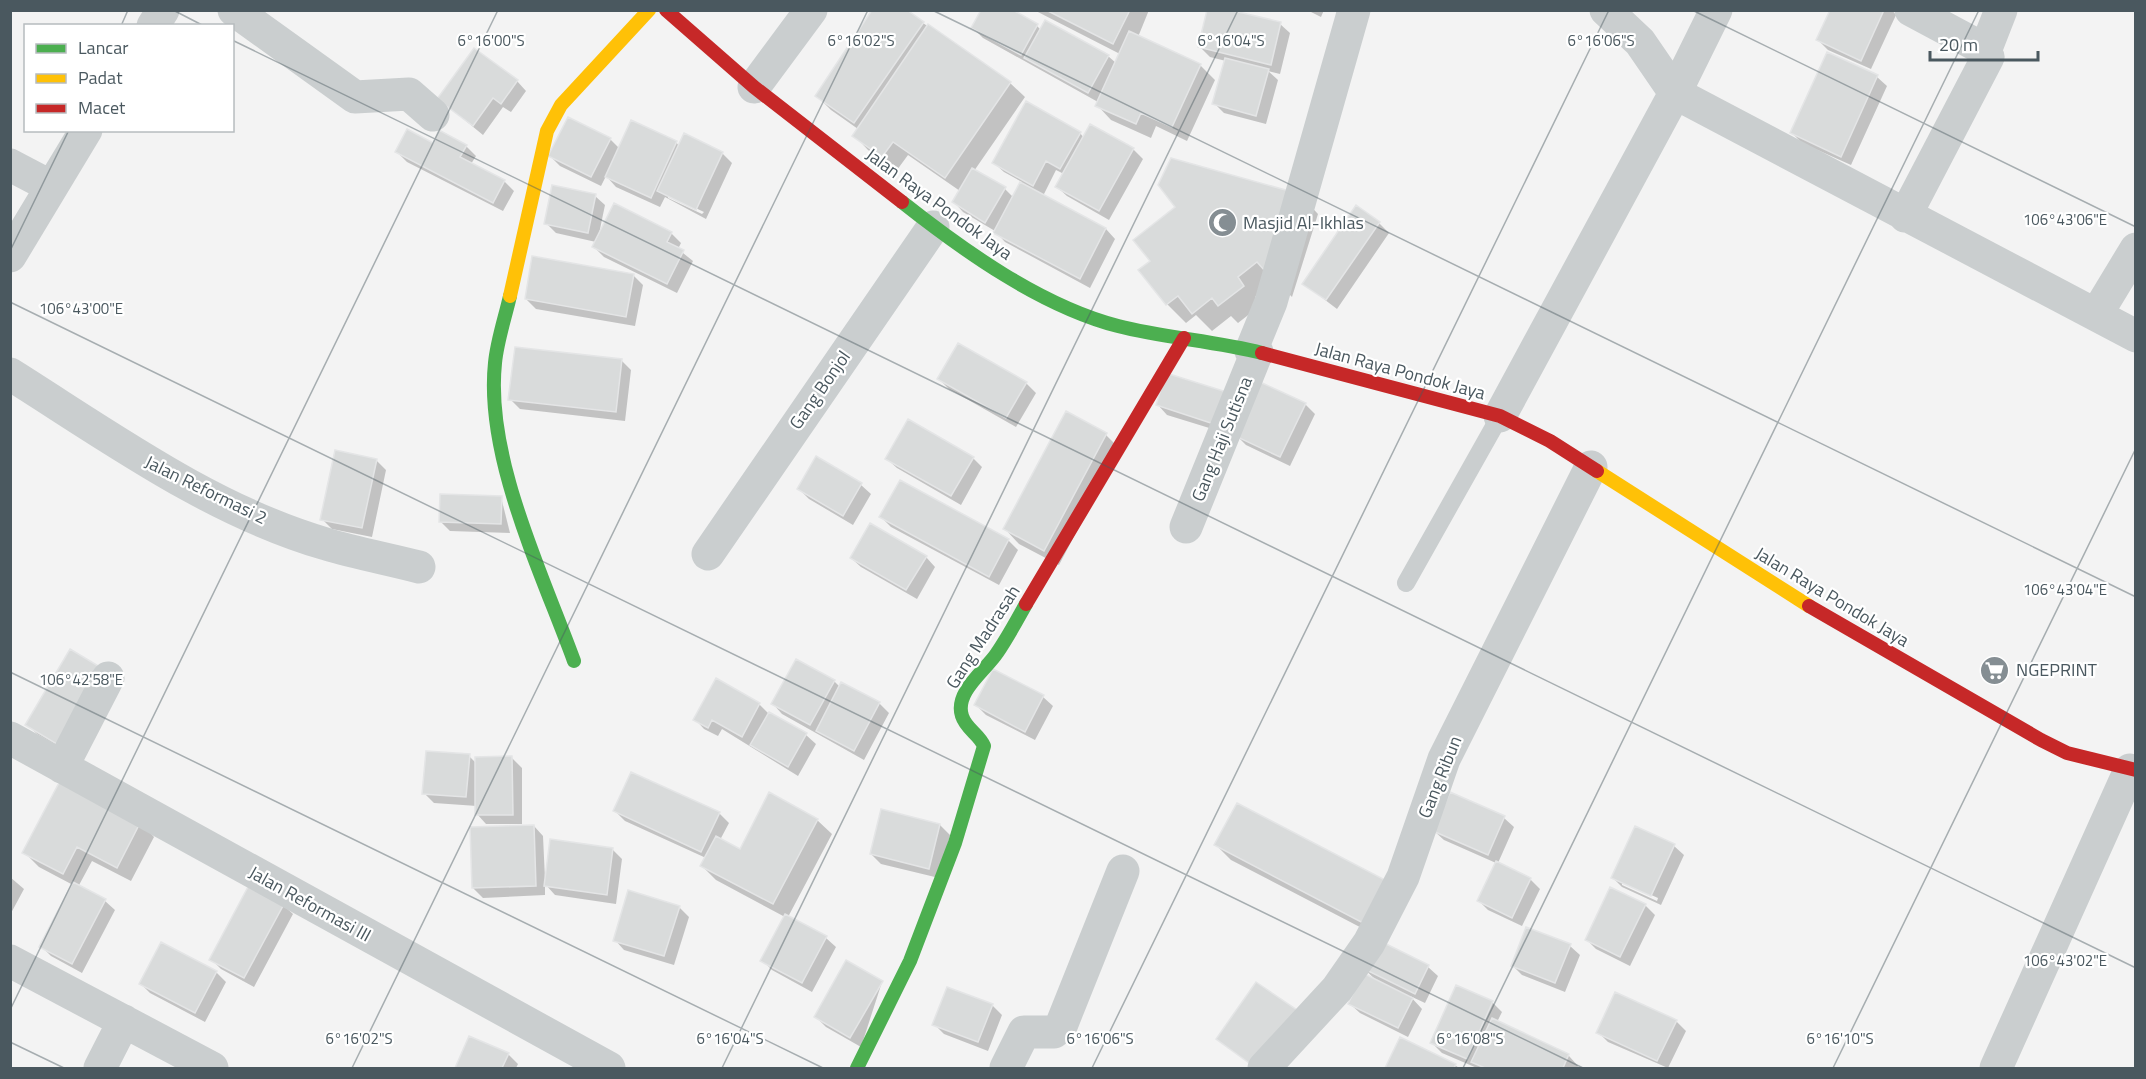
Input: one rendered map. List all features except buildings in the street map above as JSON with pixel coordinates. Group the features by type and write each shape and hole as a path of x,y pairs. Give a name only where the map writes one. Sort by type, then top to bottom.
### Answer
{"main road":[{"path":"574,661 506,475 495,414 495,363 547,131 561,105 649,10"},
{"name":"Jalan Raya Pondok Jaya","path":"666,10 754,87 933,227 996,269 1077,313 1119,326 1254,351 1500,416 1550,441 1836,623 2041,740 2067,753 2133,770"},
{"name":"Gang Madrasah","path":"857,1068 910,961 955,843 984,746 980,736 961,718 959,712 963,698 996,655 1184,338"}],"street":[{"path":"154,24 163,10"},
{"path":"234,10 355,97 409,94 433,115"},
{"path":"754,87 811,10"},
{"name":"Gang Haji Sutisna","path":"1186,527 1271,302 1354,10"},
{"path":"1606,10 1640,42 1676,93 2136,336"},
{"path":"1500,416 1676,93 1716,10"},
{"path":"1911,10 1986,51"},
{"path":"1905,216 1986,62 1988,57 1986,51 2001,10"},
{"path":"10,256 50,186 85,132"},
{"path":"10,165 50,186"},
{"name":"Gang Bonjol","path":"708,554 933,227"},
{"path":"2096,315 2136,249"},
{"name":"Jalan Reformasi 2","path":"10,374 146,462 244,512 325,544 419,567"},
{"name":"Gang Ribun","path":"1264,1068 1337,989 1369,943 1403,877 1444,759 1592,467"},
{"path":"62,767 108,678"},
{"name":"Jalan Reformasi III","path":"10,738 609,1068"},
{"path":"1996,1068 2133,770"},
{"path":"1006,1068 1024,1032 1054,1032 1060,1026 1123,871"},
{"path":"10,961 212,1068"},
{"path":"100,1068 124,1021"}],"lane":[{"path":"1406,583 1500,416"}],"traffic: fast":[{"path":"902,202 1004,275 1060,305 1118,326 1262,353"},
{"path":"510,296 495,363 494,399 499,437 507,475 532,553 574,661"},
{"path":"857,1068 910,961 955,843 984,746 964,721 961,707 963,698 972,682 997,653 1026,604"}],"traffic: slow":[{"path":"510,296 547,131 561,105 649,10"},
{"path":"1597,471 1809,606"}],"traffic: jam":[{"path":"666,10 754,87 902,202"},
{"path":"1026,604 1184,338"},
{"path":"1262,353 1500,416 1550,441 1597,471"},
{"path":"1809,606 2041,740 2067,753 2136,770"}],"place":[{"name":"Masjid Al-Ikhlas","path":"1222,223"},
{"name":"NGEPRINT","path":"1995,670"}]}
